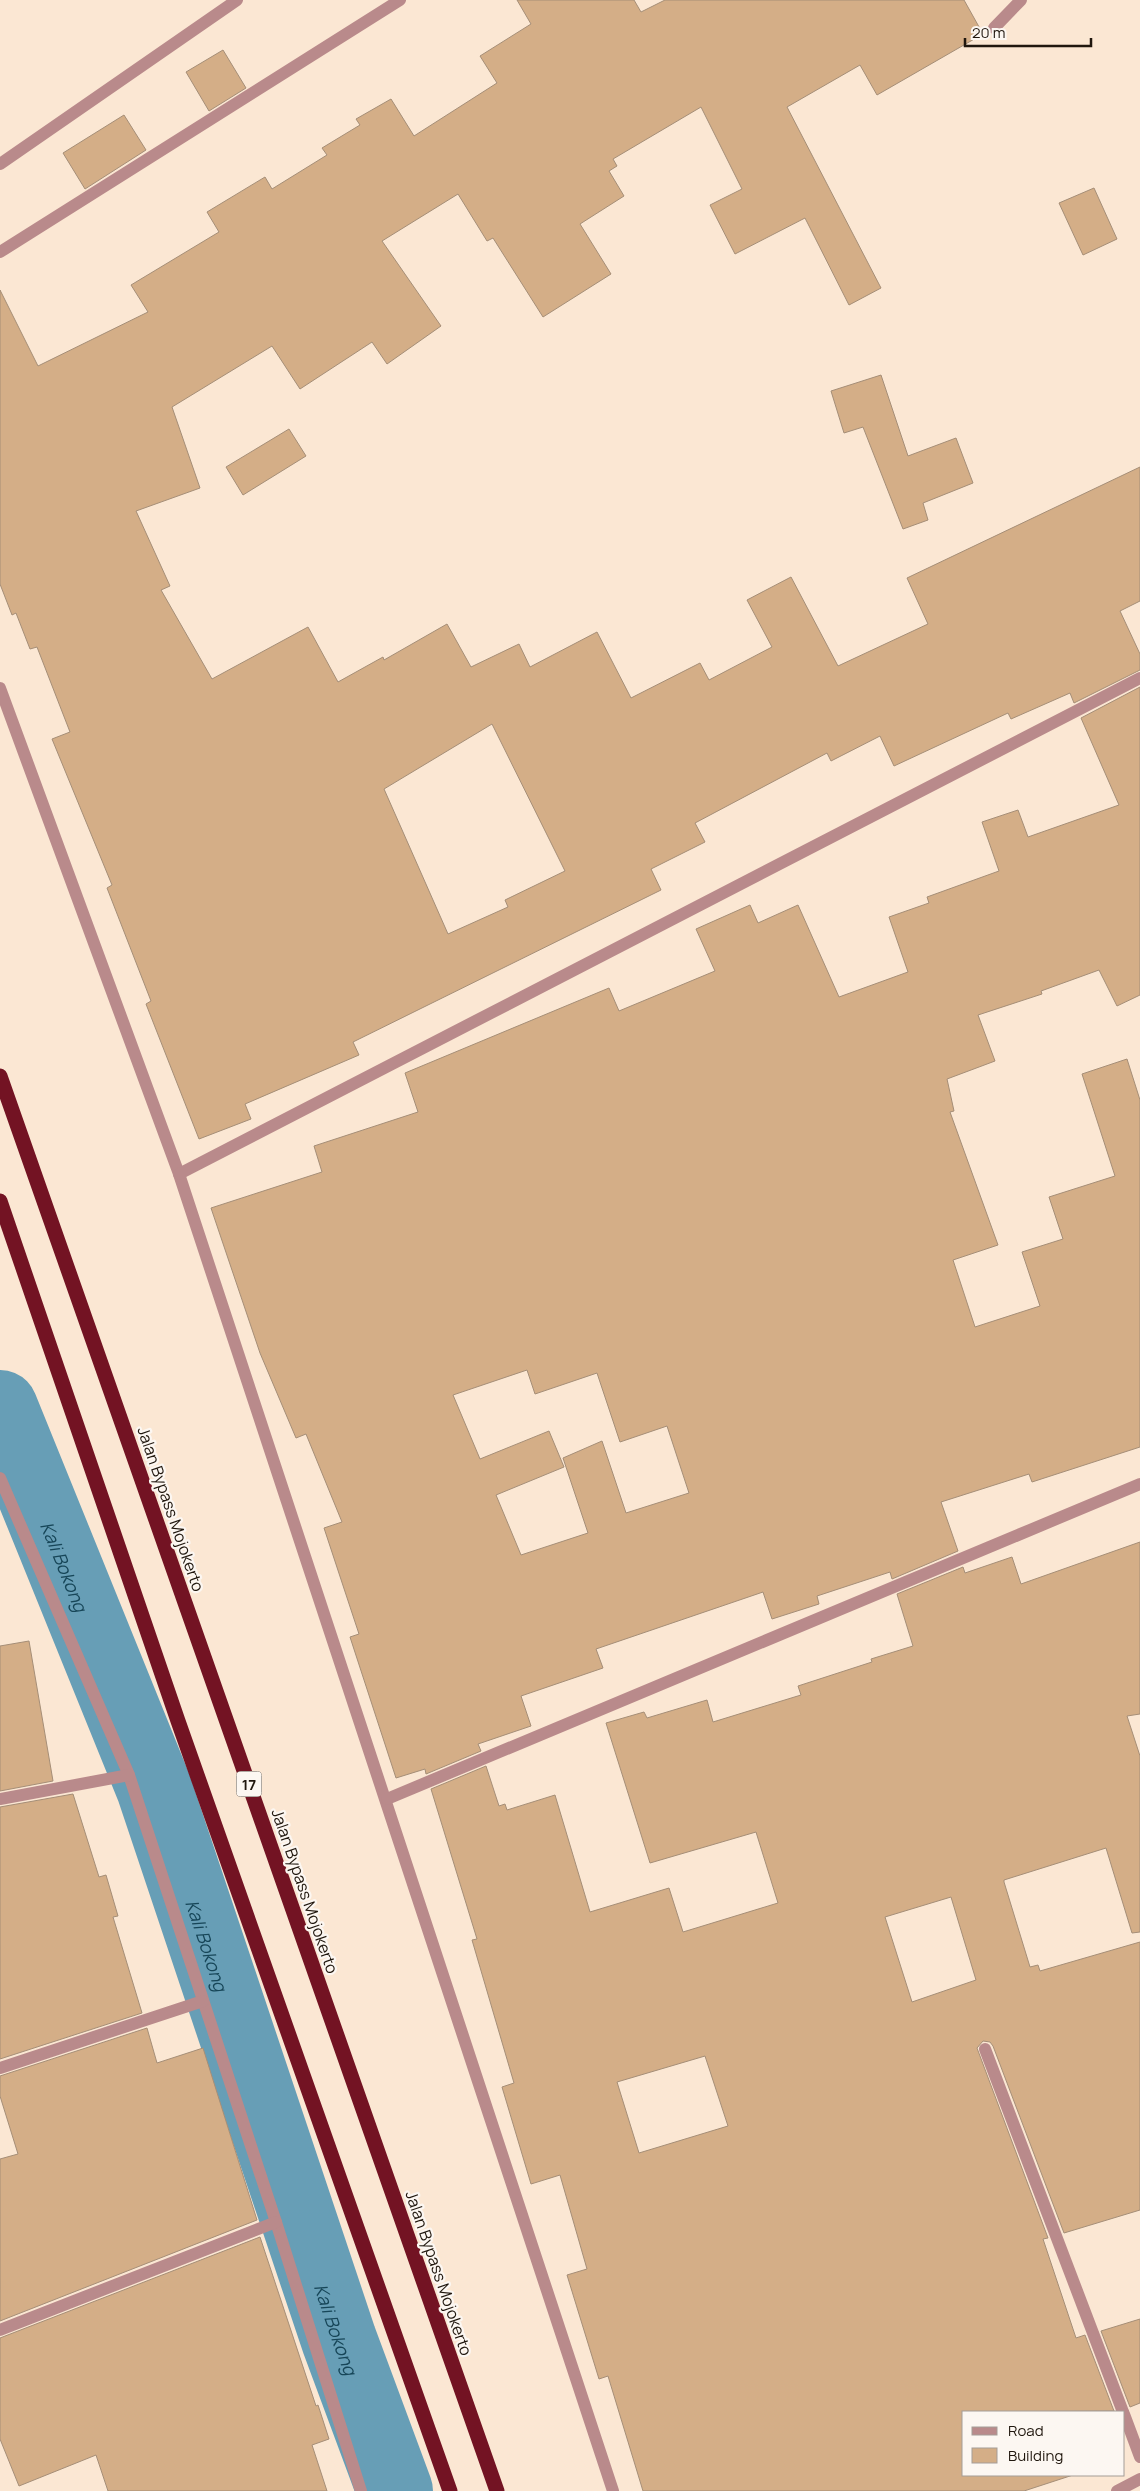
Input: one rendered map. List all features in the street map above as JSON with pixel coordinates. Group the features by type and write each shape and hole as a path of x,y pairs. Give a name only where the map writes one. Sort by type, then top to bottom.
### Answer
{"highway":[{"name":"Jalan Bypass Mojokerto","path":"0,1076 497,2491"},
{"path":"0,1201 182,1731 450,2491"}],"street":[{"path":"0,164 237,0"},
{"path":"0,252 400,0"},
{"path":"994,28 1021,0"},
{"path":"179,1174 1140,678"},
{"path":"0,688 179,1174 387,1799 613,2491"},
{"path":"0,1478 129,1775 276,2222 361,2491"},
{"path":"387,1799 1140,1484"},
{"path":"0,1799 129,1775"},
{"path":"0,2068 203,2001"},
{"path":"985,2049 1122,2411"},
{"path":"0,2330 276,2222"},
{"path":"1125,2418 1140,2457"},
{"path":"1117,2491 1140,2479"}],"building":[{"path":"517,0 634,0 641,12 665,0 964,0 983,34 877,95 860,65 787,107 881,288 849,305 805,218 735,254 710,205 742,189 701,107 613,159 617,166 609,171 624,196 580,224 611,274 543,317 493,238 487,241 458,194 382,241 441,326 387,364 372,342 300,389 272,346 172,407 200,488 136,511 170,586 161,590 212,679 308,627 338,682 383,657 384,660 447,624 471,667 519,644 530,667 597,632 631,698 700,663 709,680 772,647 747,600 791,577 838,666 928,624 907,578 1140,467 1140,601 1120,611 1140,654 1140,670 1074,703 1070,693 1011,719 1008,713 894,766 880,736 831,761 827,753 695,823 705,842 651,869 661,890 353,1042 359,1055 245,1104 251,1119 199,1139 146,1004 151,1001 107,888 112,885 52,739 70,732 37,647 30,649 16,613 12,615 0,584 0,290 38,366 148,312 131,285 219,232 207,212 265,177 272,189 327,155 322,148 360,125 356,119 391,99 414,136 497,83 480,56 531,24","holes":["492,724 565,871 505,900 508,907 448,934 384,789"]},
{"path":"223,50 246,88 209,111 186,72"},
{"path":"124,115 146,150 85,189 63,153"},
{"path":"1094,188 1117,239 1083,255 1059,203"},
{"path":"881,375 908,456 956,438 973,483 923,503 928,520 903,529 863,427 844,433 831,391"},
{"path":"289,429 306,456 243,495 226,467"},
{"path":"1140,687 1140,995 1117,1006 1099,970 1041,991 1042,994 978,1015 995,1061 947,1079 954,1111 950,1112 998,1245 953,1260 975,1327 1040,1306 1022,1252 1063,1239 1049,1197 1115,1176 1082,1074 1127,1059 1140,1100 1140,1447 1032,1482 1029,1474 941,1502 958,1551 892,1579 890,1572 817,1596 819,1604 772,1619 763,1592 596,1649 603,1668 521,1696 531,1726 478,1744 481,1751 426,1774 425,1769 396,1778 350,1637 359,1634 324,1528 342,1522 306,1434 296,1438 260,1353 211,1208 322,1172 314,1146 418,1112 405,1073 609,988 619,1011 715,971 696,929 750,905 758,923 798,905 839,997 908,972 889,917 929,903 927,897 999,871 982,822 1018,810 1028,837 1119,805 1081,718","holes":["527,1370 535,1394 597,1373 620,1442 667,1426 689,1493 626,1513 602,1441 563,1458 588,1533 521,1555 496,1495 564,1467 549,1431 480,1459 453,1395"]},
{"path":"1140,1542 1140,1714 1127,1716 1140,1756 1140,1932 1132,1933 1106,1848 1004,1880 1004,1882 1030,1967 1038,1965 1040,1971 1140,1942 1140,2210 1064,2233 993,2046 990,2042 983,2041 977,2048 1048,2238 1043,2239 1076,2338 1085,2335 1114,2411 962,2411 962,2476 1070,2476 1024,2491 643,2491 608,2376 599,2379 567,2275 587,2269 560,2175 531,2184 502,2087 514,2083 472,1940 477,1939 431,1789 486,1766 499,1806 505,1804 507,1810 555,1795 590,1912 669,1888 683,1932 778,1903 756,1832 650,1863 606,1723 644,1712 647,1718 707,1700 713,1722 801,1695 798,1686 872,1662 871,1659 913,1646 897,1594 963,1567 965,1573 1012,1557 1021,1584","holes":["951,1897 976,1980 912,2002 885,1917","705,2056 728,2126 639,2153 617,2082"]},
{"path":"29,1641 53,1781 0,1791 0,1646"},
{"path":"73,1794 99,1877 106,1875 118,1916 113,1917 142,2013 0,2059 0,1807"},
{"path":"147,2028 157,2063 203,2048 257,2220 0,2321 0,2159 18,2154 0,2096 0,2076"},
{"path":"260,2237 316,2406 318,2405 329,2439 312,2445 327,2491 108,2491 96,2455 19,2486 0,2439 0,2338"},
{"path":"1140,2319 1140,2403 1130,2407 1101,2331"}],"waterway":[{"name":"Kali Bokong","path":"0,1408 154,1788 339,2340 395,2491"}]}
